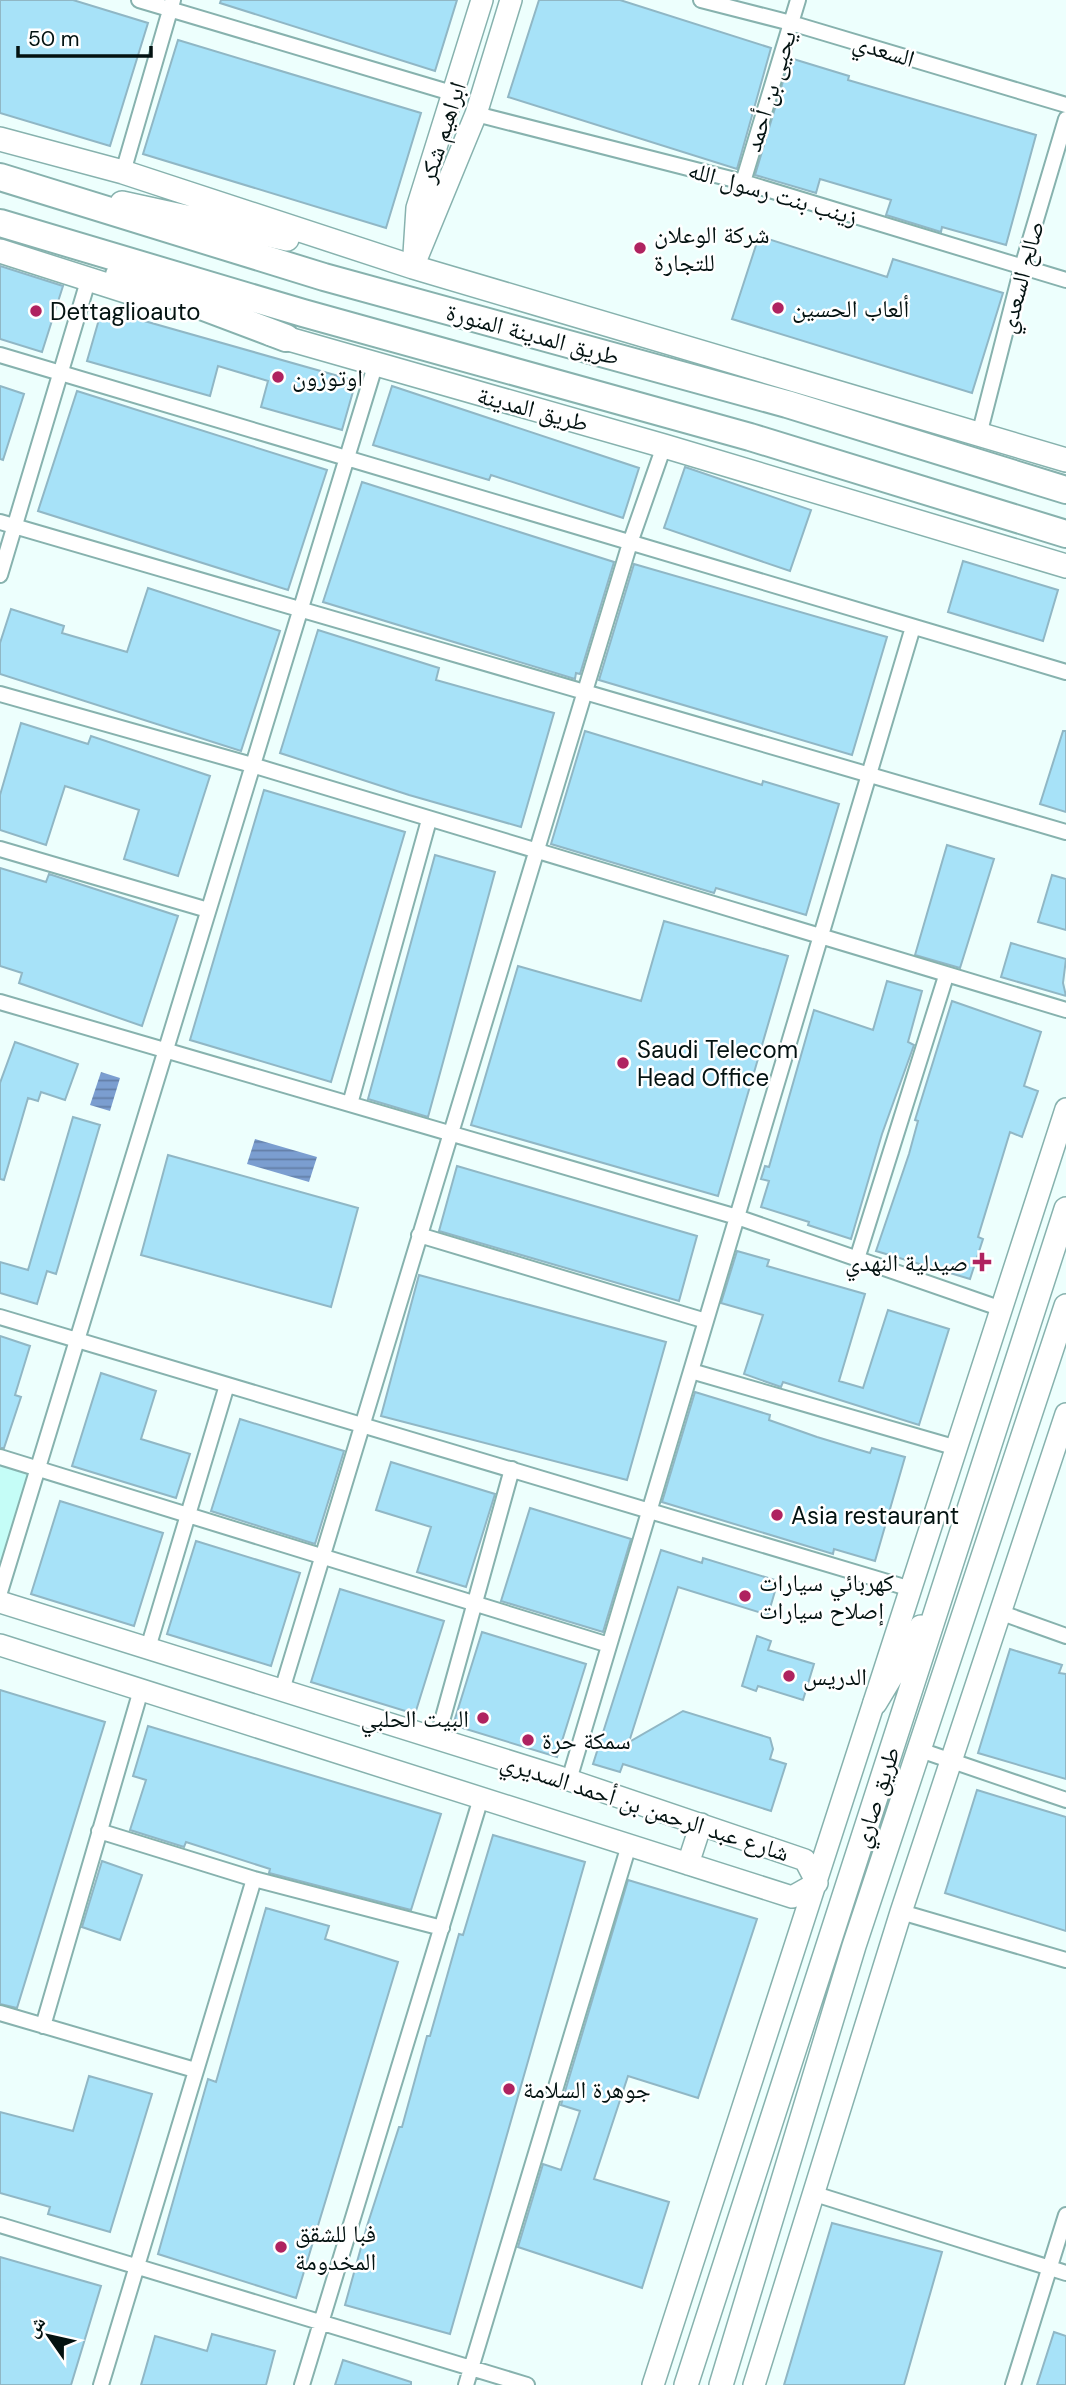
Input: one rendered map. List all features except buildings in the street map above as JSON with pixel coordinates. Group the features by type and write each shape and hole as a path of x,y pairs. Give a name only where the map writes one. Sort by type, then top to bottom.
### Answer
{"highway":[{"name":"طريق المدينة المنورة","path":"0,177 324,277 787,404 1066,490"},
{"name":"طريق المدينة المنورة","path":"0,223 303,313 750,437 1066,534"},
{"path":"0,229 286,338"}],"main road":[{"name":"ابراهيم شكر","path":"413,267 417,208 455,94 482,0"},
{"path":"413,267 477,114 510,0"},
{"path":"0,139 123,172 413,267 1066,460"},
{"path":"0,177 413,267"},
{"name":"طريق المدينة","path":"0,251 88,281 375,366 664,446 1060,562"},
{"path":"653,2385 1066,1109"},
{"name":"طريق صاري","path":"686,2385 1066,1209"},
{"name":"طريق صاري","path":"721,2385 854,1946 1066,1306"},
{"path":"754,2385 901,1912 1066,1414"},
{"path":"875,1703 942,1595"},
{"name":"شارع عبد الرحمن بن أحمد السديري","path":"0,1602 569,1780 805,1860 817,1883 792,1897 0,1645"},
{"path":"688,1864 701,1825"}],"street":[{"path":"139,0 172,5 455,94"},
{"name":"السعدي","path":"701,0 791,23 1066,105"},
{"name":"يحيى بن أحمد","path":"743,182 798,0"},
{"path":"123,172 172,5"},
{"name":"زينب بنت رسول الله","path":"477,114 743,182 1066,280"},
{"name":"صالح السعدي","path":"979,435 1022,267 1066,120"},
{"path":"0,575 7,524 88,281"},
{"path":"0,355 1066,672"},
{"path":"0,1592 375,366"},
{"path":"282,1690 585,692 664,446"},
{"path":"7,524 1066,832"},
{"path":"569,1780 913,627"},
{"path":"0,694 252,765 1066,1010"},
{"path":"350,1104 429,820"},
{"path":"0,849 208,910"},
{"path":"857,1259 946,976"},
{"path":"0,1020 2,1003 737,1217 1002,1309"},
{"path":"419,1236 706,1321"},
{"path":"0,1317 911,1589"},
{"path":"691,1371 957,1448"},
{"path":"148,1648 228,1385"},
{"path":"0,1457 609,1645"},
{"path":"437,1739 512,1469"},
{"path":"999,1612 1066,1636"},
{"path":"43,2026 141,1690"},
{"path":"920,1749 1066,1800"},
{"path":"302,2385 481,1798"},
{"path":"99,1831 254,1879 442,1928"},
{"path":"466,2385 629,1845"},
{"path":"101,2385 254,1879"},
{"path":"901,1912 1066,1960"},
{"path":"0,2013 195,2070"},
{"path":"815,2194 1066,2273"},
{"path":"1013,2385 1066,2215"},
{"path":"0,2225 527,2385"}],"shaded area":[{"path":"101,1072 120,1078 110,1111 90,1105"},
{"path":"255,1139 317,1157 309,1182 247,1164"},
{"path":"0,1462 31,1471 0,1575"}],"place":[{"name":"شركة الوعلان للتجارة","path":"640,248"},
{"name":"ألعاب الحسين","path":"778,308"},
{"name":"Dettaglioauto","path":"36,311"},
{"name":"اوتوزون","path":"278,377"},
{"name":"Saudi Telecom Head Office","path":"623,1063"},
{"name":"صيدلية النهدي","path":"982,1262"},
{"name":"Asia restaurant","path":"777,1515"},
{"name":"كهربائي سيارات إصلاح سيارات","path":"745,1596"},
{"name":"الدريس","path":"789,1676"},
{"name":"البيت الحلبي","path":"483,1718"},
{"name":"سمكة حرة","path":"528,1740"},
{"name":"جوهرة السلامة","path":"509,2089"},
{"name":"فبا للشقق المخدومة","path":"281,2247"}]}
